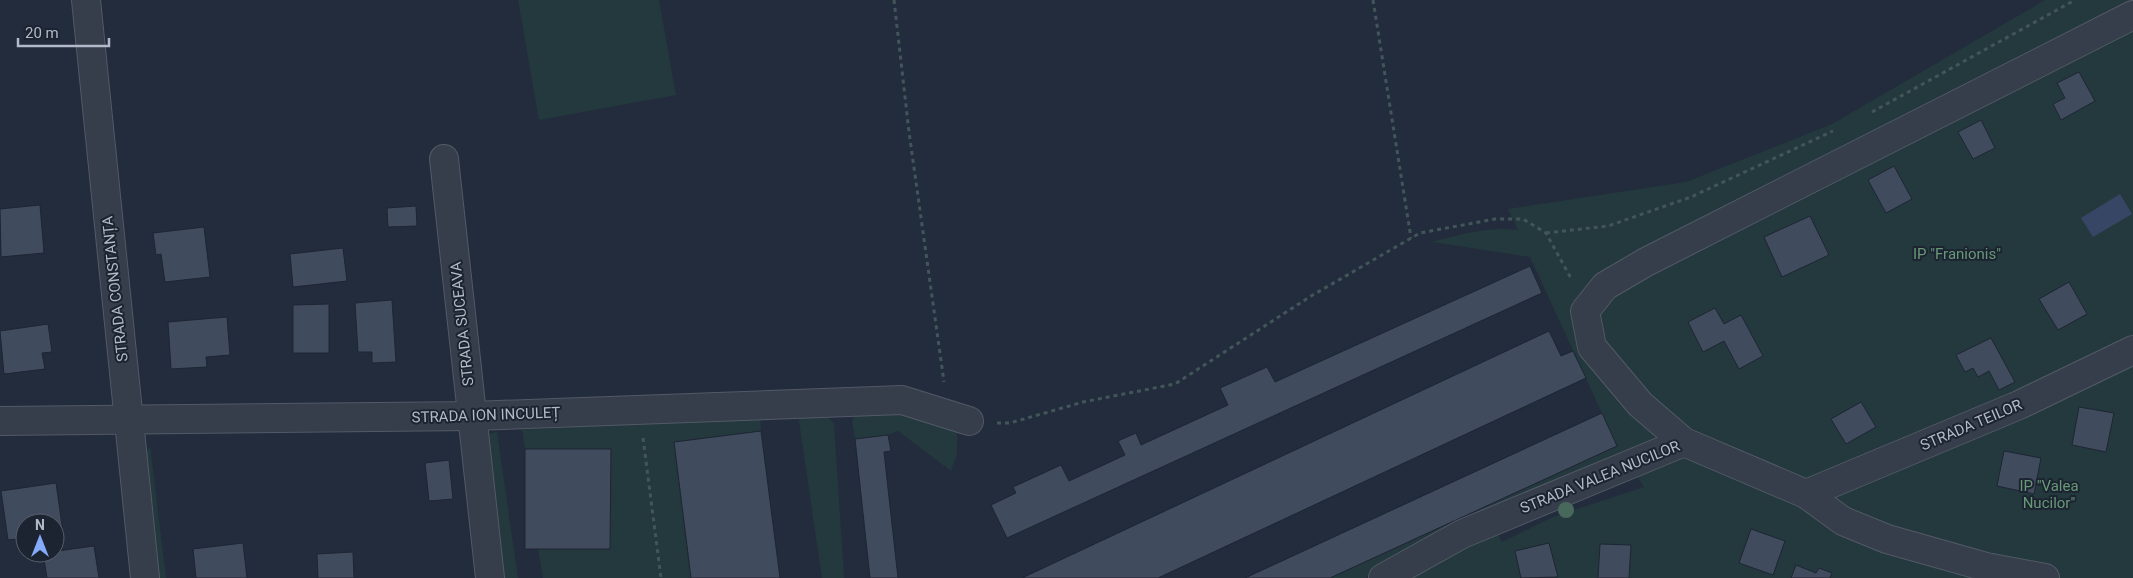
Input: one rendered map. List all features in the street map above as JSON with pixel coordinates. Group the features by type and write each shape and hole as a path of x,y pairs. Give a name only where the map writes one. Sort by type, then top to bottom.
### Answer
{"street":[{"name":"STRADA CONSTANȚA","path":"86,0 145,578"},
{"path":"1684,442 1640,404 1592,347 1585,311 1605,286 1646,262 2133,15"},
{"name":"STRADA SUCEAVA","path":"444,159 490,578"},
{"name":"STRADA TEILOR","path":"1806,494 2019,405 2133,350"},
{"name":"STRADA ION INCULEȚ","path":"0,421 473,416 902,400 958,418"},
{"name":"STRADA VALEA NUCILOR","path":"1383,578 1462,534 1684,442 1806,494 1843,521 1887,539 1986,567 2045,578"}],"path":[{"path":"894,0 909,132 958,418 1010,424 1083,402 1175,384 1311,296 1420,233 1495,219 1523,219 1546,233 1567,266 1585,311"},
{"path":"1373,0 1411,238"},
{"path":"1868,114 2075,0"},
{"path":"1546,233 1608,226 1691,197 1842,127"},
{"path":"639,410 662,578"}],"green space":[{"path":"518,0 659,0 676,95 539,120"},
{"name":"IP \"Franionis\"","path":"2045,0 2133,0 2133,578 1407,578 1497,533 1502,542 1553,517 1644,487 1621,452 1405,552 1366,578 1330,578 1617,446 1530,257 1432,242 1486,230 1518,230 1508,209 1686,182 1832,124"},
{"path":"889,408 947,421 957,432 957,454 951,471 898,431 888,435 855,439 852,421 858,411"},
{"path":"798,414 826,416 834,423 844,578 822,578"},
{"path":"760,416 761,431 675,442 691,578 543,578 538,549 610,549 611,449 525,449 522,430"},
{"path":"497,432 518,578 501,578 487,434"},
{"path":"150,446 166,578 156,578 144,458"}],"water":[{"path":"2120,194 2132,214 2093,237 2081,218"}],"building":[{"path":"2079,72 2095,101 2061,120 2053,104 2065,98 2057,83"},
{"path":"1981,120 1995,148 1973,159 1958,132"},
{"path":"1894,166 1912,199 1886,213 1868,180"},
{"path":"40,205 44,253 1,257 0,209"},
{"path":"416,206 417,226 388,227 387,208"},
{"path":"1810,216 1829,255 1782,277 1764,237"},
{"path":"204,227 210,277 165,282 161,254 156,255 153,233"},
{"path":"343,248 347,281 293,287 290,254"},
{"path":"1530,266 1542,293 1007,538 991,505 1016,493 1013,487 1061,465 1069,481 1125,455 1118,441 1136,433 1141,445 1228,405 1220,388 1267,367 1275,382"},
{"path":"2069,282 2087,314 2058,330 2039,299"},
{"path":"392,300 396,362 372,363 372,352 358,352 355,303"},
{"path":"329,304 329,353 293,353 293,305"},
{"path":"1715,308 1724,324 1741,315 1763,356 1739,369 1724,341 1703,352 1688,322"},
{"path":"227,317 230,355 206,357 207,367 171,369 168,322"},
{"path":"48,324 52,352 42,353 45,369 4,374 0,331"},
{"path":"1549,331 1561,356 1573,351 1586,378 1158,578 1022,578"},
{"path":"1991,338 2015,382 1999,390 1989,371 1978,377 1973,368 1965,372 1956,355"},
{"path":"1861,402 1876,427 1846,444 1831,419"},
{"path":"2079,407 2114,413 2106,452 2072,445"},
{"path":"1602,413 1617,446 1330,578 1245,578"},
{"path":"761,431 780,578 691,578 674,442"},
{"path":"888,435 891,451 884,452 898,578 870,578 855,439"},
{"path":"525,449 611,449 610,549 525,549"},
{"path":"2004,451 2041,458 2034,494 1997,486"},
{"path":"449,460 453,499 429,501 425,463"},
{"path":"56,483 60,513 15,513 15,539 8,540 1,491"},
{"path":"1751,529 1785,541 1773,575 1739,563"},
{"path":"243,543 247,578 196,578 193,549"},
{"path":"1549,543 1558,577 1521,578 1515,551"},
{"path":"1600,544 1631,545 1629,578 1598,578"},
{"path":"94,546 99,578 47,578 45,563 65,563 65,550"},
{"path":"353,552 354,578 318,578 317,554"},
{"path":"1796,565 1816,573 1819,568 1832,573 1830,578 1791,578"}],"park label":[{"name":"IP \"Valea Nucilor\"","path":"2049,494"}]}
